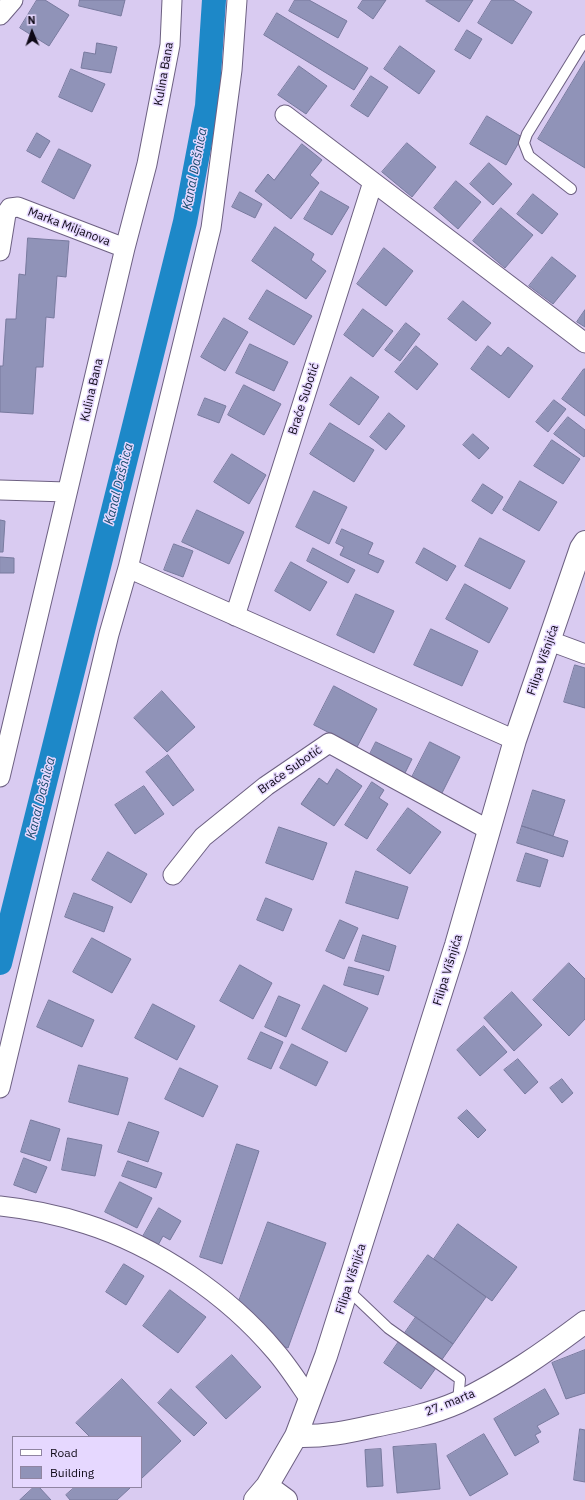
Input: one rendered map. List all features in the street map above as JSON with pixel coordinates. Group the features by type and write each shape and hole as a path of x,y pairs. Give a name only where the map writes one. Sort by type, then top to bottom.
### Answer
{"main road":[{"name":"Filipa Višnjića","path":"261,1493 296,1436 326,1356 454,952 515,740 585,542"},
{"name":"27. marta","path":"296,1436 318,1436 362,1429 426,1414 458,1402 500,1381 549,1349 585,1322"},
{"path":"261,1493 286,1500"}],"street":[{"path":"0,15 12,0"},
{"name":"Kulina Bana","path":"0,777 125,248 150,150 170,45 172,0"},
{"path":"0,1088 109,634 128,568 211,228 232,70 237,0"},
{"path":"285,115 585,343"},
{"name":"Braće Subotić","path":"235,616 373,182"},
{"name":"Marka Miljanova","path":"0,250 6,214 10,208 18,207 125,248"},
{"path":"0,490 67,492"},
{"path":"128,568 515,740"},
{"path":"550,641 585,654"},
{"name":"Braće Subotić","path":"173,874 203,837 266,786 329,743 489,830"},
{"path":"0,1206 30,1209 86,1224 140,1246 190,1275 240,1315 275,1351 310,1398"}],"lane":[{"path":"571,189 529,156 524,143 527,134 585,40"},
{"path":"347,1290 388,1328 460,1379 458,1402"}],"building":[{"path":"37,0 45,0 69,15 49,46 20,28"},
{"path":"80,0 125,0 121,16 79,6"},
{"path":"295,0 309,0 347,21 338,38 289,11"},
{"path":"363,0 386,0 373,19 358,8"},
{"path":"473,0 459,22 426,1"},
{"path":"492,0 513,0 532,12 512,44 478,23"},
{"path":"277,13 368,68 354,90 264,35"},
{"path":"467,30 482,39 470,59 455,50"},
{"path":"97,43 117,47 111,73 81,68 84,52 95,54"},
{"path":"400,46 435,71 419,94 384,69"},
{"path":"585,61 585,168 538,139"},
{"path":"299,66 327,86 306,114 278,95"},
{"path":"71,69 105,84 92,112 59,97"},
{"path":"371,76 388,87 368,117 351,106"},
{"path":"487,116 522,137 506,165 470,144"},
{"path":"37,133 50,141 40,158 27,151"},
{"path":"407,143 436,167 412,197 382,172"},
{"path":"302,144 322,160 310,175 319,183 291,219 255,191 268,174 274,180"},
{"path":"59,149 91,165 74,199 42,182"},
{"path":"489,163 512,184 493,205 470,184"},
{"path":"456,181 481,202 458,229 434,208"},
{"path":"321,191 349,207 332,235 304,219"},
{"path":"240,192 262,204 255,218 232,207"},
{"path":"533,194 558,214 542,234 517,214"},
{"path":"501,208 533,235 505,268 473,241"},
{"path":"275,227 314,254 311,260 326,271 306,299 252,261"},
{"path":"28,238 69,241 66,277 57,276 54,318 46,317 43,367 36,367 33,414 0,412 0,366 3,366 6,319 16,319 19,274 25,275"},
{"path":"384,248 413,271 386,306 357,284"},
{"path":"552,257 576,276 553,304 529,286"},
{"path":"267,290 312,316 294,345 249,319"},
{"path":"463,301 491,323 476,341 448,319"},
{"path":"363,309 393,331 373,357 344,335"},
{"path":"585,310 585,327 577,322"},
{"path":"224,318 248,332 225,371 201,357"},
{"path":"406,323 420,334 400,361 385,350"},
{"path":"250,344 288,362 274,391 236,373"},
{"path":"416,346 438,364 417,390 395,372"},
{"path":"488,346 501,356 508,347 533,366 509,398 471,369"},
{"path":"585,369 585,416 562,399"},
{"path":"351,377 379,397 359,425 330,405"},
{"path":"244,385 281,404 264,435 228,415"},
{"path":"205,398 226,406 219,423 198,415"},
{"path":"554,400 566,409 548,432 536,422"},
{"path":"389,413 405,426 386,450 370,437"},
{"path":"568,417 585,430 584,457 554,434"},
{"path":"330,423 374,450 354,482 310,454"},
{"path":"473,434 489,448 479,459 463,445"},
{"path":"552,440 580,459 563,484 534,466"},
{"path":"232,454 266,475 249,504 214,482"},
{"path":"520,481 557,502 539,531 503,510"},
{"path":"483,484 503,497 492,514 472,501"},
{"path":"314,491 347,507 329,544 296,527"},
{"path":"197,510 244,532 229,564 182,542"},
{"path":"0,520 5,521 3,552 0,552"},
{"path":"342,529 373,543 368,554 384,561 378,573 340,555 344,547 336,543"},
{"path":"480,538 525,561 510,589 465,566"},
{"path":"174,544 193,551 183,577 164,570"},
{"path":"313,548 355,570 348,583 307,561"},
{"path":"424,548 456,566 447,581 416,563"},
{"path":"0,557 14,558 14,573 0,573"},
{"path":"291,562 327,582 310,611 275,591"},
{"path":"465,584 508,608 489,643 446,619"},
{"path":"356,594 394,611 374,653 337,635"},
{"path":"431,629 478,651 462,686 414,665"},
{"path":"575,665 585,668 585,708 564,702"},
{"path":"334,686 377,709 357,747 314,725"},
{"path":"162,691 195,727 167,752 134,718"},
{"path":"376,742 412,759 403,777 367,760"},
{"path":"430,742 460,757 440,797 410,781"},
{"path":"168,755 194,790 173,806 146,772"},
{"path":"337,769 362,786 334,826 301,804 319,778 327,784"},
{"path":"372,782 384,790 379,798 388,804 367,839 345,825"},
{"path":"144,786 164,814 135,834 115,805"},
{"path":"533,790 565,800 553,836 522,826"},
{"path":"408,808 441,832 410,874 377,850"},
{"path":"522,826 568,841 563,857 517,843"},
{"path":"279,827 327,843 313,880 266,863"},
{"path":"108,852 147,874 131,903 92,880"},
{"path":"526,853 548,860 540,887 517,881"},
{"path":"356,871 408,887 398,919 346,903"},
{"path":"74,893 113,907 104,932 65,917"},
{"path":"266,898 292,909 283,931 257,920"},
{"path":"340,920 358,928 344,959 326,951"},
{"path":"363,935 396,946 389,971 355,961"},
{"path":"92,938 131,959 112,993 73,972"},
{"path":"569,963 585,979 585,1019 569,1036 533,1000"},
{"path":"240,965 272,983 253,1019 220,1001"},
{"path":"349,967 384,976 378,995 344,985"},
{"path":"324,985 368,1008 346,1052 302,1029"},
{"path":"512,992 542,1025 514,1051 484,1018"},
{"path":"279,996 300,1005 286,1037 265,1027"},
{"path":"49,1000 94,1020 82,1047 37,1027"},
{"path":"153,1004 195,1026 177,1060 135,1038"},
{"path":"484,1026 507,1052 480,1076 457,1050"},
{"path":"261,1032 283,1042 271,1069 248,1059"},
{"path":"292,1044 328,1062 316,1086 280,1068"},
{"path":"518,1059 538,1082 525,1094 504,1070"},
{"path":"79,1065 128,1078 118,1115 69,1102"},
{"path":"180,1068 218,1086 203,1117 165,1099"},
{"path":"562,1079 573,1093 562,1103 550,1088"},
{"path":"467,1110 486,1130 478,1138 458,1118"},
{"path":"31,1120 60,1129 50,1161 21,1152"},
{"path":"129,1122 159,1132 148,1162 118,1152"},
{"path":"68,1138 102,1145 95,1176 62,1170"},
{"path":"237,1144 259,1151 222,1264 200,1257"},
{"path":"24,1158 47,1167 36,1193 14,1185"},
{"path":"128,1161 162,1173 156,1188 122,1176"},
{"path":"120,1182 152,1198 137,1228 105,1212"},
{"path":"159,1208 181,1221 170,1240 163,1236 156,1249 141,1240"},
{"path":"268,1222 326,1243 288,1348 275,1343 239,1301"},
{"path":"458,1224 517,1267 492,1301 434,1259"},
{"path":"428,1255 486,1297 453,1344 394,1302"},
{"path":"124,1264 144,1276 126,1305 106,1292"},
{"path":"170,1290 206,1317 178,1353 143,1326"},
{"path":"416,1317 453,1344 421,1389 384,1363"},
{"path":"585,1350 585,1393 566,1399 552,1363"},
{"path":"232,1355 261,1387 226,1419 196,1387"},
{"path":"122,1379 181,1441 142,1478 142,1436 89,1436 76,1423"},
{"path":"171,1389 207,1423 194,1436 158,1403"},
{"path":"545,1389 559,1414 537,1426 541,1432 535,1435 539,1442 515,1456 494,1419"},
{"path":"580,1429 585,1430 585,1482 574,1480"},
{"path":"484,1434 508,1474 470,1496 447,1456"},
{"path":"436,1444 440,1489 397,1493 393,1447"},
{"path":"381,1449 383,1486 367,1487 365,1450"},
{"path":"33,1488 40,1488 51,1500 20,1500"},
{"path":"74,1488 130,1488 117,1500 70,1500 66,1495"}],"waterway":[{"name":"Kanal Dašnica","path":"0,963 185,222 207,106 214,0"}]}
